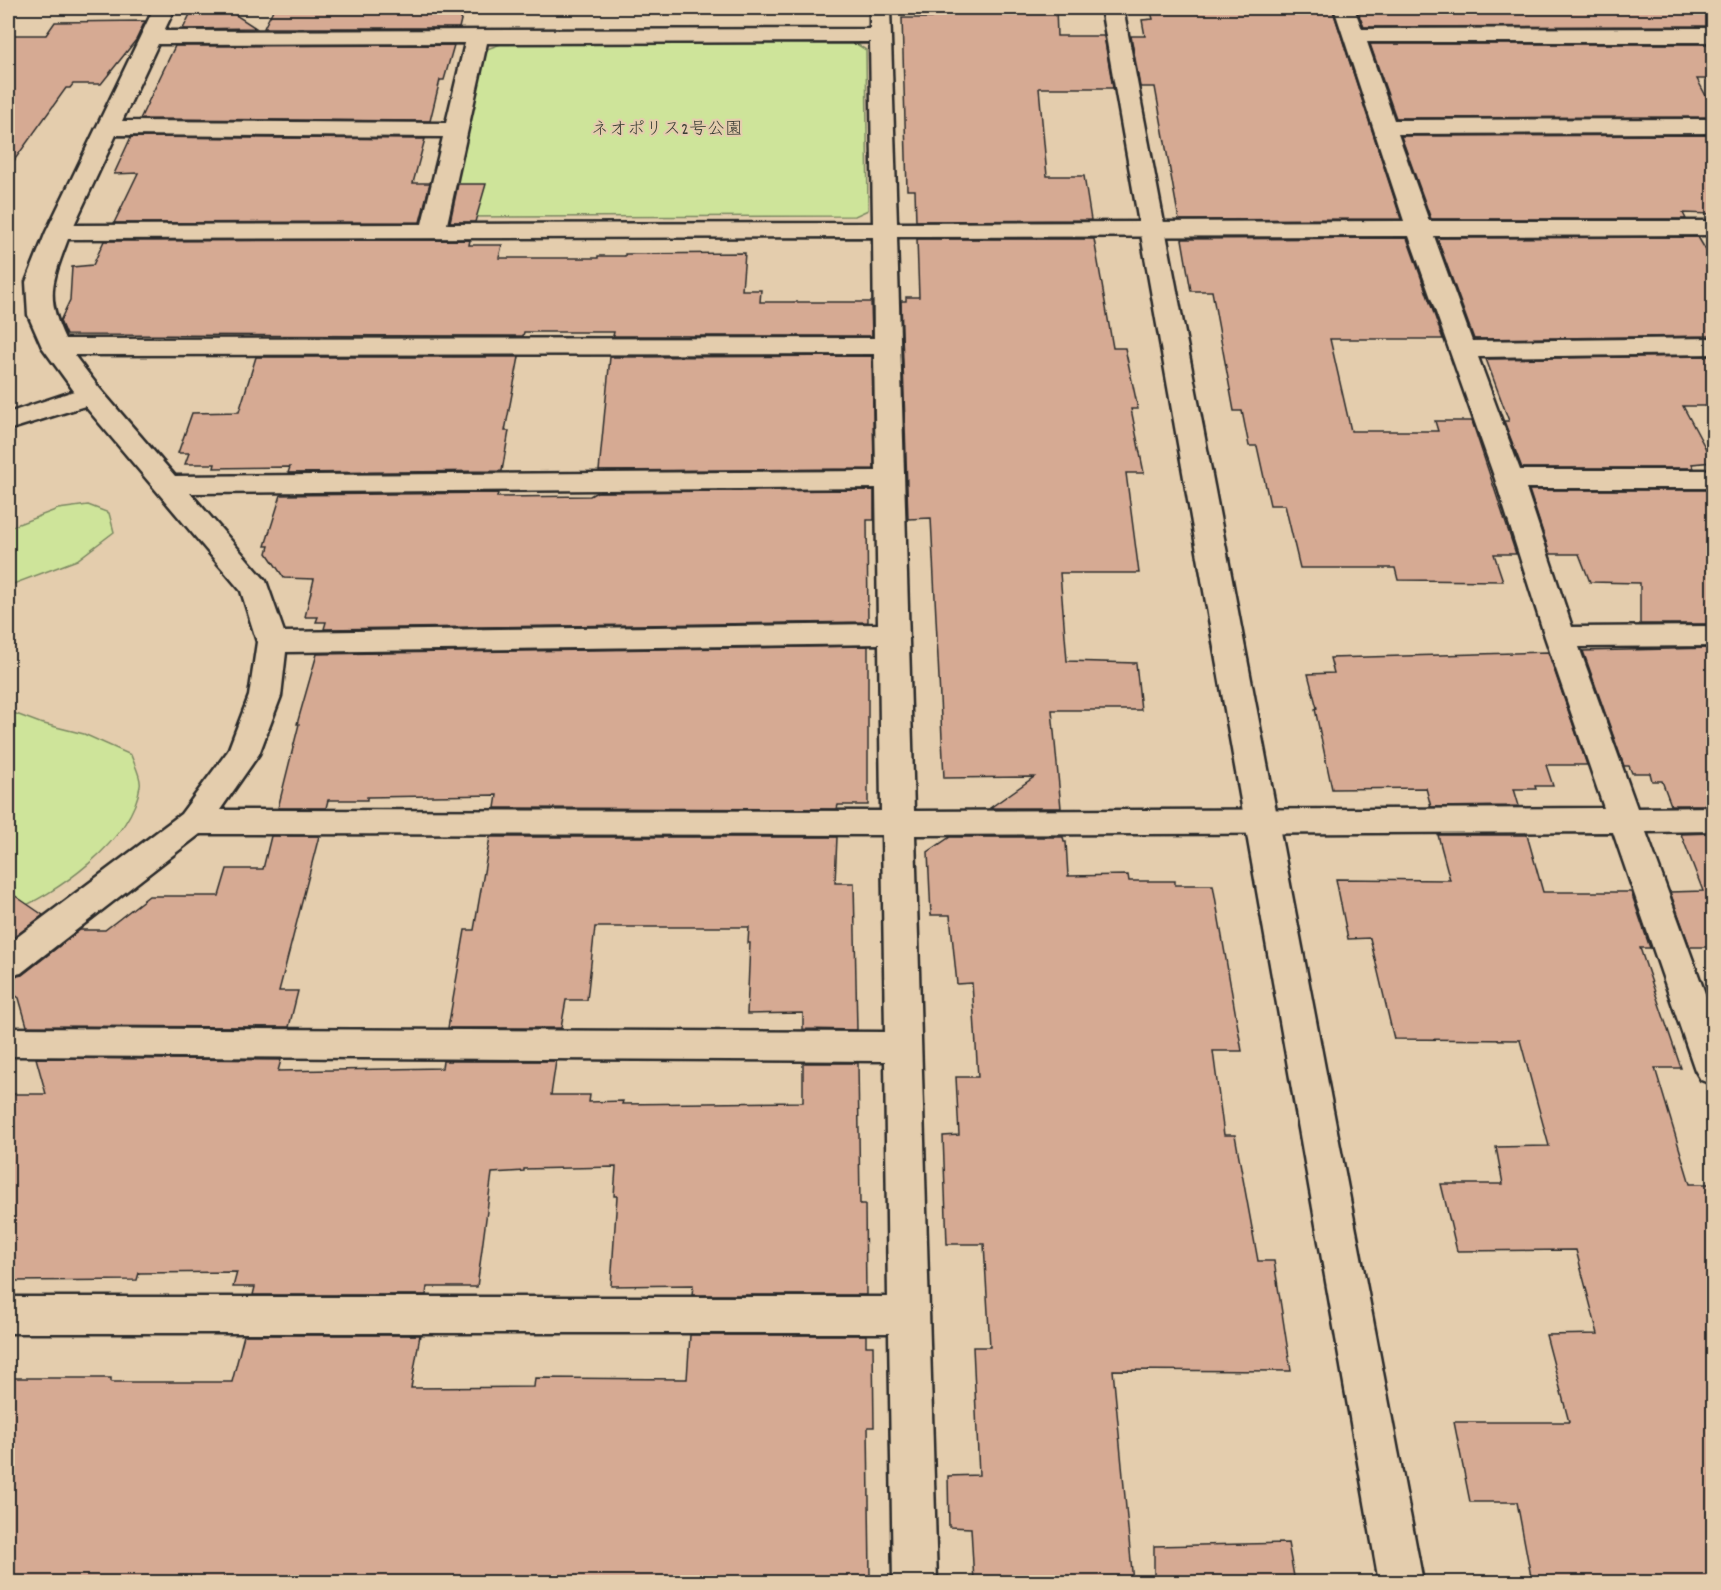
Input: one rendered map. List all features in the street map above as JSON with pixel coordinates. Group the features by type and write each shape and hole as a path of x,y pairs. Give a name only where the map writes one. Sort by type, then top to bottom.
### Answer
{"street":[{"path":"8,963 193,822 243,754 265,696 272,642 255,588 90,395 55,347 41,315 39,282 58,232 164,8"},
{"path":"1112,8 1264,823 1401,1582"},
{"path":"1344,8 1419,229 1509,479 1560,637 1624,819 1710,1050"},
{"path":"149,38 477,38 880,21 900,822 902,1047 915,1582"},
{"path":"1355,36 1713,35"},
{"path":"433,231 477,38"},
{"path":"1386,127 1713,126"},
{"path":"107,128 457,130"},
{"path":"58,232 1713,228"},
{"path":"55,347 887,346"},
{"path":"1463,349 1713,346"},
{"path":"8,422 90,395"},
{"path":"168,484 890,479"},
{"path":"1509,479 1713,479"},
{"path":"272,642 894,634"},
{"path":"1560,637 1713,636"},
{"path":"193,822 1264,823 1713,819"},
{"path":"8,1042 902,1047"},
{"path":"8,1315 909,1315"}],"green space":[{"name":"ネオポリス2号公園","path":"855,43 866,50 868,210 855,216 460,217 448,210 487,49 501,44"},
{"path":"88,505 109,513 114,532 77,560 8,586 8,528 58,509"},
{"path":"8,711 40,723 84,734 131,755 139,775 140,786 134,807 123,827 107,846 69,879 27,905 8,913"}],"building":[{"path":"193,8 225,8 256,28 183,29"},
{"path":"274,8 464,8 459,28 264,28"},
{"path":"931,8 1056,8 1057,36 1104,36 1113,88 1039,88 1047,176 1084,176 1091,220 916,221 915,190 907,190 902,18 932,18"},
{"path":"1150,8 1332,8 1401,219 1179,220 1155,87 1140,87 1131,36 1145,36 1142,20 1153,19"},
{"path":"1356,8 1713,8 1713,26 1364,27"},
{"path":"145,21 136,40 101,84 73,84 70,88 66,88 8,169 8,35 46,35 55,22"},
{"path":"1370,44 1713,44 1713,79 1697,79 1713,109 1713,117 1396,118"},
{"path":"454,45 444,80 440,80 430,121 140,119 175,46"},
{"path":"1713,135 1713,214 1683,213 1686,219 1431,219 1401,136"},
{"path":"131,137 425,139 413,183 430,183 420,222 114,223 138,173 114,174"},
{"path":"458,184 486,184 475,222 450,222"},
{"path":"1698,237 1713,262 1713,336 1478,339 1474,339 1437,238"},
{"path":"1407,238 1443,339 1330,339 1351,431 1438,431 1435,421 1472,421 1516,554 1494,554 1503,581 1398,580 1395,568 1300,568 1285,505 1270,505 1257,446 1249,446 1242,411 1234,411 1212,291 1191,291 1182,239"},
{"path":"917,239 1094,239 1113,348 1125,348 1138,409 1131,409 1144,473 1126,473 1139,573 1060,573 1067,661 1136,663 1141,710 1052,710 1061,808 990,808 1034,777 944,778 931,518 908,519 901,301 906,301 906,297 919,297"},
{"path":"470,240 469,245 502,245 499,258 598,258 598,256 625,256 625,254 745,253 742,290 761,290 760,302 871,302 872,336 613,336 614,332 524,332 523,336 66,335 60,321 70,300 72,267 93,265 104,241"},
{"path":"872,356 874,469 599,471 610,357"},
{"path":"1713,356 1713,406 1683,406 1713,462 1692,464 1694,468 1522,468 1504,421 1509,421 1486,359"},
{"path":"256,357 519,357 505,431 509,431 502,471 288,473 290,467 214,468 215,464 185,464 189,453 178,453 192,413 239,412"},
{"path":"874,490 874,520 867,520 868,622 324,629 326,622 316,622 318,617 305,617 314,579 284,578 267,553 269,546 265,546 281,495 498,493 497,497 590,496 597,492"},
{"path":"1529,490 1707,490 1713,503 1713,624 1640,624 1640,583 1590,582 1579,554 1550,554"},
{"path":"868,646 868,805 838,805 837,809 495,808 497,795 367,797 367,800 328,800 326,808 278,808 299,724 297,724 317,654"},
{"path":"1713,648 1713,805 1671,805 1662,781 1652,781 1650,773 1632,773 1629,766 1624,766 1583,651"},
{"path":"1548,652 1587,765 1546,765 1553,786 1514,789 1519,806 1431,807 1426,788 1332,789 1315,709 1317,708 1308,674 1334,673 1330,658"},
{"path":"1713,833 1713,947 1690,947 1670,892 1703,891 1681,834"},
{"path":"1438,835 1527,835 1543,892 1631,892 1650,948 1640,948 1681,1068 1655,1068 1690,1184 1713,1184 1713,1582 1532,1582 1517,1502 1470,1502 1454,1422 1569,1422 1546,1335 1598,1334 1576,1250 1457,1251 1441,1184 1503,1184 1496,1147 1549,1146 1520,1040 1394,1039 1370,938 1348,939 1336,879 1450,880"},
{"path":"271,836 319,836 279,991 298,991 289,1027 27,1026 19,998 8,990 8,978 22,975 80,930 105,930 149,896 219,896 227,869 263,869"},
{"path":"490,837 837,837 835,883 854,883 857,1030 803,1029 803,1013 747,1014 749,927 595,927 587,1000 566,1000 561,1028 448,1028 465,930 474,930"},
{"path":"950,837 1063,837 1066,842 1068,876 1128,875 1129,881 1175,881 1175,885 1213,885 1242,1051 1213,1051 1224,1135 1235,1135 1258,1261 1274,1261 1291,1371 1113,1370 1133,1582 974,1582 971,1528 949,1527 948,1476 979,1475 973,1347 990,1347 984,1244 947,1244 943,1136 959,1135 956,1077 978,1077 972,983 957,984 950,915 931,915 928,852"},
{"path":"8,891 43,915 8,942"},
{"path":"36,1058 281,1060 278,1071 442,1068 443,1061 556,1061 551,1095 590,1095 589,1102 623,1101 622,1104 803,1102 803,1063 858,1063 860,1204 865,1204 866,1295 692,1295 693,1285 611,1286 617,1196 614,1196 616,1167 524,1169 524,1171 492,1173 477,1287 427,1287 426,1295 253,1295 255,1287 233,1287 237,1272 139,1273 137,1280 8,1281 8,1094 46,1094"},
{"path":"244,1335 420,1335 411,1388 534,1387 535,1378 687,1379 690,1335 866,1335 866,1346 873,1346 874,1427 868,1427 870,1576 865,1576 865,1582 8,1582 8,1378 111,1378 111,1382 232,1382"},
{"path":"1288,1543 1295,1582 1154,1582 1154,1546"}]}
